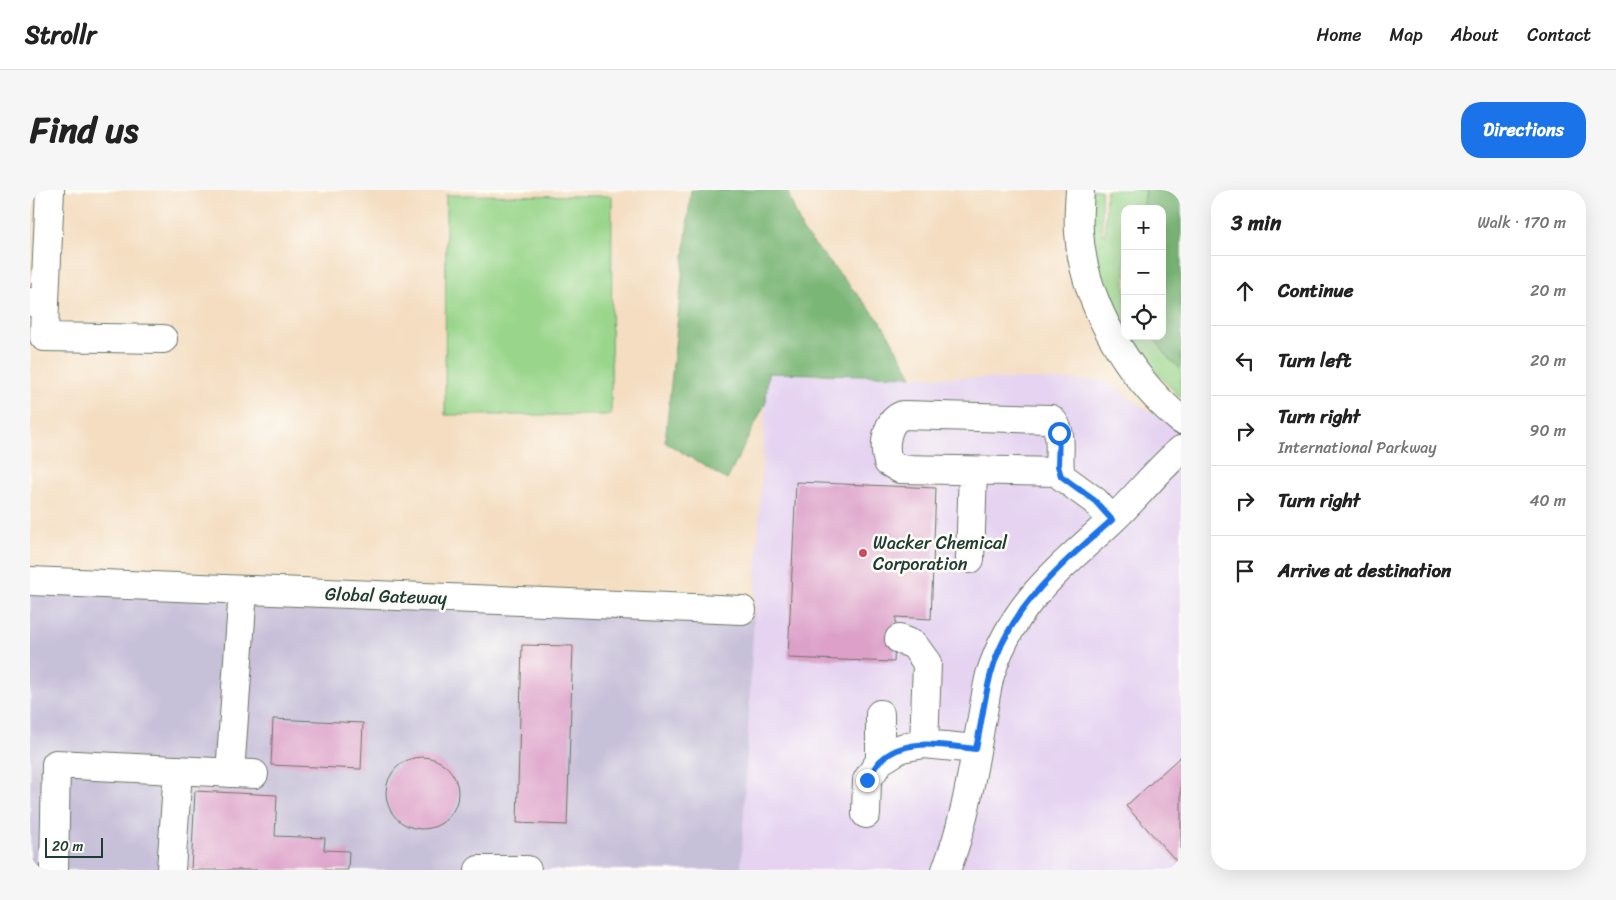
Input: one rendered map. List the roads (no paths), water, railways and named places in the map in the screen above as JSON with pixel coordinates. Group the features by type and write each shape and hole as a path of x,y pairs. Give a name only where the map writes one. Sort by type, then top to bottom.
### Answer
{"street":[{"path":"50,190 38,302 44,337 163,339"},
{"path":"1080,190 1078,232 1085,270 1099,310 1114,343 1148,386 1181,420"},
{"path":"1060,472 900,469 888,462 886,455 889,427 895,418 903,415 1051,419 1058,426 1061,476 1095,501 1112,520"},
{"path":"946,870 962,821 990,677 1000,648 1014,623 1044,582 1112,520 1168,461 1181,450"},
{"path":"970,559 972,471"},
{"name":"Global Gateway","path":"30,581 742,610"},
{"path":"54,870 56,764 242,773 243,590"},
{"path":"899,639 914,644 927,663 924,744"},
{"path":"880,714 880,761"},
{"path":"866,814 867,780 880,761 901,748 924,744 976,749"},
{"path":"170,870 178,770"},
{"path":"479,870 527,870"}],"place":[{"name":"Wacker Chemical Corporation","path":"863,553"}]}
